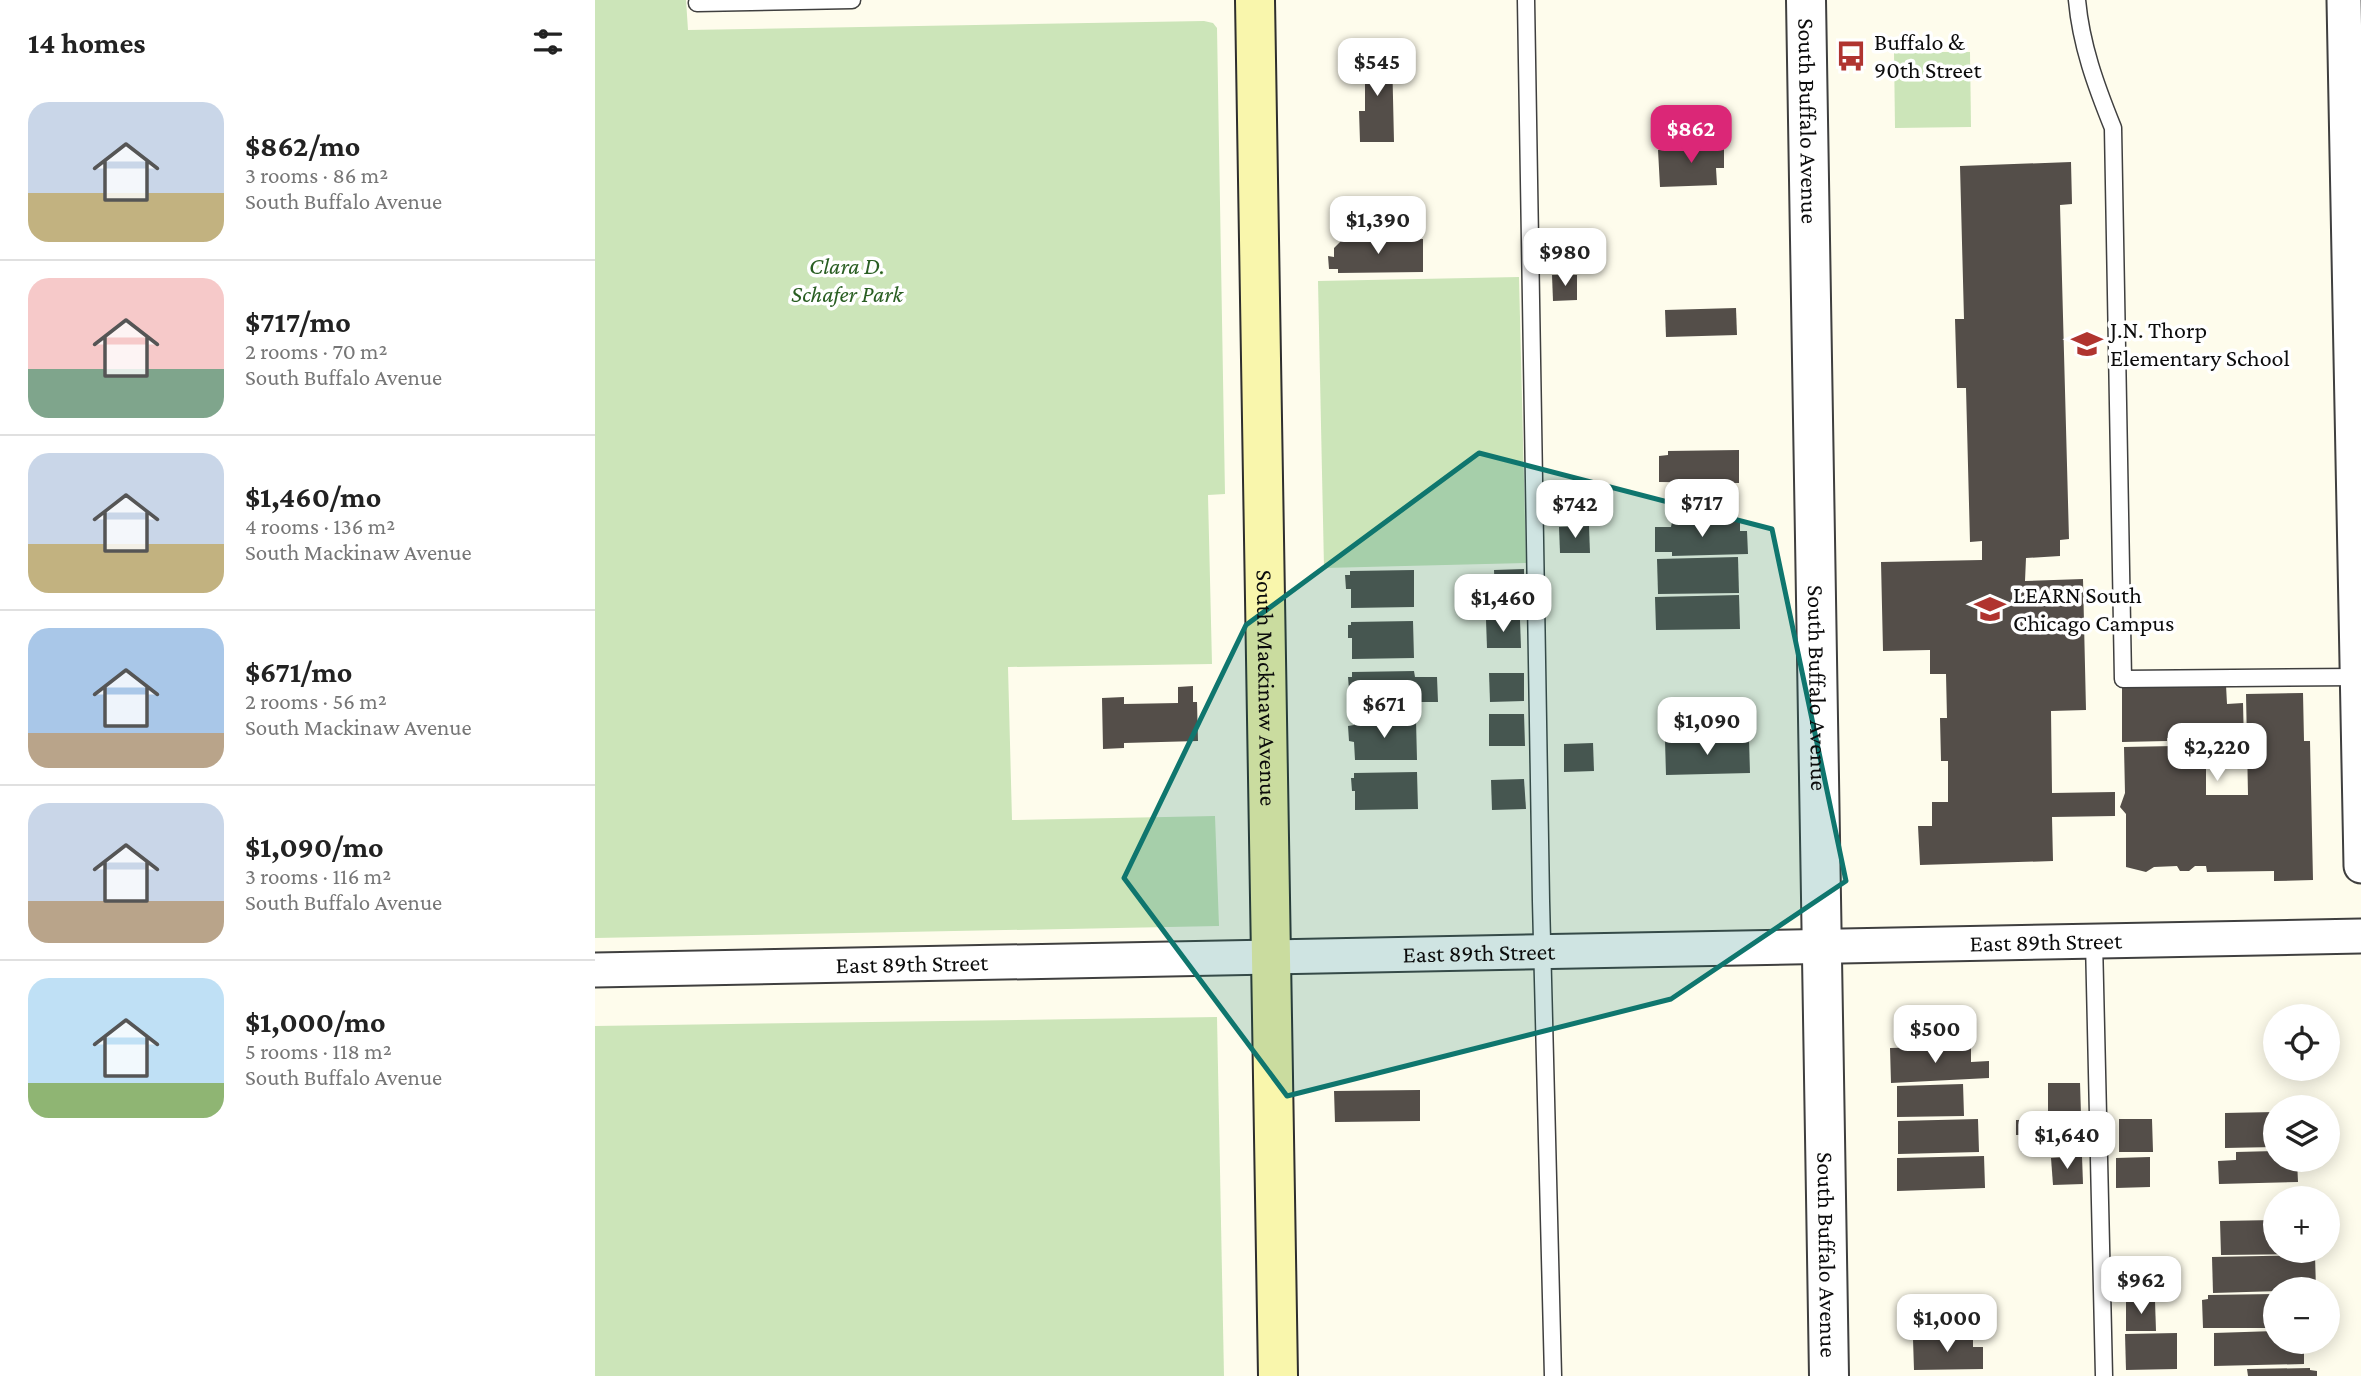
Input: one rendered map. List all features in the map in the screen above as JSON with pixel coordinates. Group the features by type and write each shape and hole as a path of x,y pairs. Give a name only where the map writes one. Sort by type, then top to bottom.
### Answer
{"main road":[{"name":"South Mackinaw Avenue","path":"1255,0 1278,1376"}],"street":[{"name":"South Buffalo Avenue","path":"1806,0 1829,1376"},
{"path":"2344,0 2361,866"},
{"name":"East 89th Street","path":"595,970 2361,936"}],"lane":[{"path":"697,3 852,0"},
{"path":"1526,0 1542,951 1553,1376"},
{"path":"2077,0 2079,31 2097,89 2113,128 2123,679 2357,677"},
{"path":"2094,941 2105,1376"}],"highlighted area":[{"path":"1479,453 1772,529 1846,881 1671,999 1287,1096 1124,878 1246,625"}],"green space":[{"name":"Clara D. Schafer Park","path":"595,0 686,0 688,30 1204,21 1213,23 1217,28 1225,494 1208,495 1212,664 1008,667 1012,820 1215,816 1219,926 595,938"},
{"path":"1894,52 1970,52 1971,127 1895,128"},
{"path":"1519,277 1526,563 1324,568 1318,281"},
{"path":"1217,1017 1224,1376 595,1376 595,1026"}],"building":[{"path":"1363,49 1377,49 1377,55 1392,54 1394,142 1360,142 1359,111 1365,111 1365,84 1359,84 1359,58 1363,58"},
{"path":"1724,143 1724,168 1716,168 1717,185 1660,187 1658,150 1688,149 1688,144"},
{"path":"2071,162 2072,204 2060,205 2069,539 2060,540 2060,556 2026,558 2025,581 2083,579 2086,710 2051,711 2052,793 2115,792 2115,816 2052,817 2053,861 1920,865 1918,826 1932,826 1932,802 1948,802 1948,761 1941,761 1940,718 1947,718 1946,674 1930,674 1930,650 1883,651 1881,562 1982,560 1982,541 1970,542 1966,388 1957,388 1955,319 1964,319 1960,166"},
{"path":"1423,239 1423,272 1338,273 1338,269 1329,269 1328,256 1334,257 1334,248 1341,241"},
{"path":"1552,275 1577,275 1577,300 1553,301"},
{"path":"1736,308 1737,335 1666,337 1665,310"},
{"path":"1739,450 1739,483 1659,482 1659,456 1668,455 1668,451"},
{"path":"1740,521 1740,531 1747,531 1748,554 1672,556 1672,552 1655,552 1655,527 1671,527 1672,522"},
{"path":"1589,526 1590,553 1560,553 1559,527"},
{"path":"1738,557 1739,593 1658,594 1657,559"},
{"path":"1524,569 1524,596 1495,597 1494,570"},
{"path":"1414,570 1414,607 1351,608 1351,589 1346,589 1345,575 1350,575 1350,571"},
{"path":"1739,595 1740,629 1656,630 1655,597"},
{"path":"1486,620 1520,620 1521,648 1487,648"},
{"path":"1413,621 1414,658 1352,659 1352,638 1348,638 1348,625 1351,625 1351,622"},
{"path":"1414,671 1415,677 1437,677 1438,702 1415,702 1415,708 1353,709 1348,677 1352,677 1352,672"},
{"path":"1489,673 1524,673 1524,701 1490,702"},
{"path":"2226,685 2227,704 2243,703 2244,744 2206,745 2206,795 2248,795 2246,694 2303,693 2304,741 2310,741 2313,880 2274,881 2274,871 2207,872 2206,866 2195,866 2189,871 2180,871 2177,866 2154,867 2146,872 2126,867 2126,814 2120,807 2125,793 2124,747 2175,746 2175,737 2167,738 2167,741 2122,742 2122,687"},
{"path":"1193,686 1193,702 1197,702 1198,741 1124,743 1124,748 1103,749 1102,698 1124,697 1124,704 1178,703 1178,687"},
{"path":"1489,714 1524,714 1525,746 1489,746"},
{"path":"1416,720 1417,760 1355,760 1354,742 1349,741 1348,726 1354,725 1354,721"},
{"path":"1749,739 1750,773 1666,775 1665,740"},
{"path":"1593,743 1594,771 1564,772 1564,744"},
{"path":"1417,772 1418,809 1355,810 1355,791 1352,791 1351,778 1354,778 1354,773"},
{"path":"1524,779 1526,809 1492,810 1491,780"},
{"path":"1971,1046 1971,1062 1989,1061 1989,1078 1891,1083 1890,1048"},
{"path":"2048,1083 2080,1083 2081,1114 2048,1114"},
{"path":"1963,1084 1964,1116 1897,1117 1897,1086"},
{"path":"1420,1090 1420,1121 1335,1122 1334,1091"},
{"path":"2263,1112 2263,1147 2225,1148 2225,1113"},
{"path":"1978,1119 1979,1152 1898,1154 1898,1121"},
{"path":"2084,1119 2085,1150 2021,1152 2021,1135 2016,1135 2016,1120"},
{"path":"2119,1119 2152,1119 2153,1152 2119,1152"},
{"path":"2263,1151 2263,1172 2298,1172 2298,1182 2219,1184 2218,1161 2236,1160 2236,1152"},
{"path":"1984,1156 1985,1188 1897,1191 1897,1158"},
{"path":"2082,1156 2083,1184 2053,1185 2051,1158"},
{"path":"2150,1157 2150,1187 2116,1188 2116,1158"},
{"path":"2263,1220 2263,1254 2221,1255 2220,1221"},
{"path":"2263,1256 2263,1263 2315,1263 2316,1277 2263,1277 2263,1292 2213,1293 2212,1257"},
{"path":"2154,1266 2154,1293 2124,1294 2123,1267"},
{"path":"2263,1294 2263,1328 2203,1328 2202,1300 2208,1299 2208,1295"},
{"path":"2155,1301 2156,1331 2126,1331 2126,1302"},
{"path":"2263,1331 2263,1354 2304,1354 2304,1364 2214,1366 2214,1333"},
{"path":"2177,1333 2177,1369 2126,1370 2125,1334"},
{"path":"1973,1338 1973,1347 1983,1347 1983,1369 1914,1370 1913,1339"},
{"path":"2310,1368 2317,1371 2317,1376 2248,1376 2247,1369"}],"place":[{"name":"Buffalo & 90th Street","path":"1851,56"},
{"name":"J.N. Thorp Elementary School","path":"2087,344"},
{"name":"LEARN South Chicago Campus","path":"1990,609"}]}
